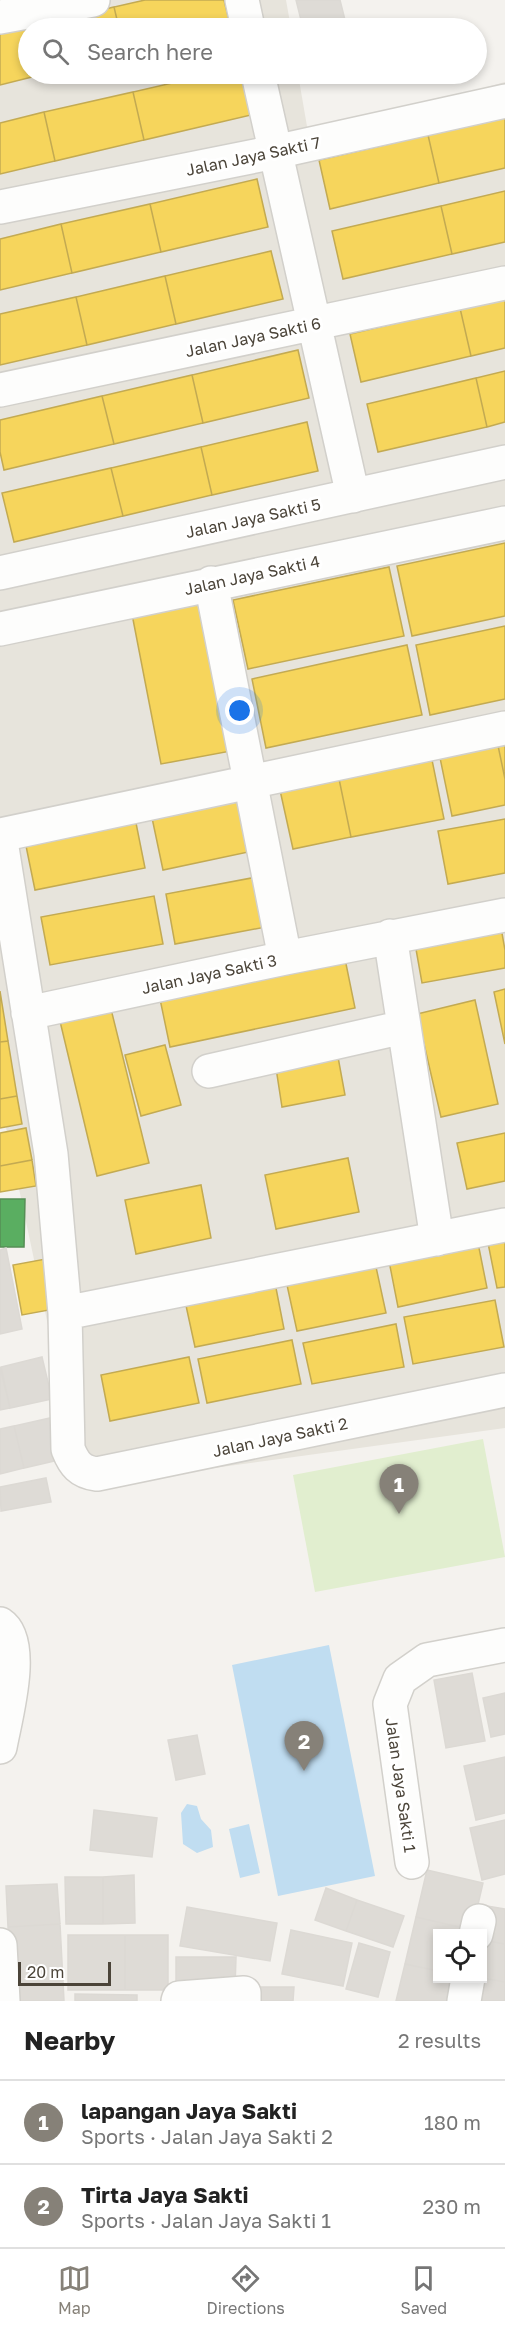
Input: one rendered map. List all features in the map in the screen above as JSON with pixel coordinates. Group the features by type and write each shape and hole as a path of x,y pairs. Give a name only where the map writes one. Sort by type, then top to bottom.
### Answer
{"street":[{"path":"0,17 93,0"},
{"path":"242,0 246,18"},
{"path":"260,84 353,496"},
{"name":"Jalan Jaya Sakti 7","path":"0,207 275,152 505,101"},
{"name":"Jalan Jaya Sakti 6","path":"0,390 505,283"},
{"name":"Jalan Jaya Sakti 5","path":"0,573 505,462"},
{"name":"Jalan Jaya Sakti 4","path":"0,629 505,523"},
{"path":"211,583 285,958"},
{"path":"505,728 249,781 0,841 11,976 28,1013 51,1154 65,1313 505,1225"},
{"name":"Jalan Jaya Sakti 3","path":"28,1013 390,936 505,915"},
{"path":"390,936 437,1239"},
{"path":"209,1071 404,1027"},
{"name":"Jalan Jaya Sakti 2","path":"65,1313 68,1449 73,1462 84,1473 97,1474 505,1390"},
{"path":"0,1624 10,1635 14,1651 13,1672 0,1747"},
{"name":"Jalan Jaya Sakti 1","path":"412,1862 390,1704 400,1679 427,1660 505,1645"},
{"path":"0,1945 3,2001"},
{"path":"464,2001 467,1983"},
{"path":"178,2001 179,1998 244,1993 244,2001"}],"shaded area":[{"path":"0,0 286,0 289,18 18,18 18,84 300,84 309,138 505,82 505,1428 82,1486 0,1099"}],"green space":[{"path":"483,1439 505,1557 315,1592 293,1475"}],"water":[{"path":"329,1645 375,1876 278,1896 232,1665"},
{"path":"187,1804 197,1806 201,1819 211,1830 213,1847 197,1853 183,1844 181,1813"},
{"path":"249,1824 260,1873 240,1878 229,1829"}],"building: Homes":[{"path":"145,0 224,0 228,18 117,18 114,7"},
{"path":"114,7 117,18 67,18"},
{"path":"18,30 18,80 0,85 0,34"},
{"path":"168,84 243,84 251,115 144,140 133,92"},
{"path":"133,92 144,140 55,161 44,112"},
{"path":"44,112 55,161 0,174 0,123"},
{"path":"505,117 505,168 439,183 428,135"},
{"path":"428,135 439,183 330,209 319,160"},
{"path":"257,179 268,227 161,252 150,204"},
{"path":"505,191 505,242 452,254 441,206"},
{"path":"150,204 161,252 72,273 61,224"},
{"path":"441,206 452,254 343,279 332,231"},
{"path":"61,224 72,273 0,290 0,239"},
{"path":"271,251 283,299 176,324 165,276"},
{"path":"165,276 176,324 87,345 76,297"},
{"path":"76,297 87,345 0,365 0,314"},
{"path":"505,298 505,348 471,356 460,308"},
{"path":"460,308 471,356 361,382 350,334"},
{"path":"298,350 309,398 203,423 192,375"},
{"path":"505,371 505,422 487,427 476,378"},
{"path":"192,375 203,423 114,444 102,396"},
{"path":"476,378 487,427 378,452 367,404"},
{"path":"102,396 114,444 4,470 0,452 0,420"},
{"path":"307,422 318,471 212,495 201,447"},
{"path":"201,447 212,495 123,516 111,468"},
{"path":"111,468 123,516 14,542 2,493"},
{"path":"505,543 505,616 412,636 397,566"},
{"path":"389,567 404,636 248,669 233,600"},
{"path":"201,596 231,751 161,764 131,609"},
{"path":"505,626 505,699 430,715 416,645"},
{"path":"407,645 422,715 266,748 252,679"},
{"path":"505,734 505,779 496,736"},
{"path":"496,736 505,779 505,805 452,816 438,748"},
{"path":"430,750 444,819 351,837 337,769"},
{"path":"337,769 351,837 293,849 278,781"},
{"path":"241,794 253,851 163,870 151,813"},
{"path":"135,818 145,868 35,890 25,841"},
{"path":"505,819 505,873 448,884 438,831"},
{"path":"262,876 271,926 175,944 166,894"},
{"path":"154,896 163,944 50,965 41,917"},
{"path":"500,922 505,950 505,968 422,983 414,938"},
{"path":"345,959 355,1008 170,1047 160,999"},
{"path":"505,989 505,1044 494,992"},
{"path":"0,991 8,1041 0,1042"},
{"path":"475,1000 498,1104 441,1117 417,1014"},
{"path":"110,1005 149,1163 97,1176 59,1017"},
{"path":"8,1041 17,1096 0,1099 0,1042"},
{"path":"165,1045 181,1105 141,1116 125,1055"},
{"path":"338,1057 345,1095 282,1107 276,1068"},
{"path":"17,1096 22,1124 0,1128 0,1099"},
{"path":"26,1128 32,1160 0,1166 0,1133"},
{"path":"505,1133 505,1181 467,1189 457,1143"},
{"path":"348,1158 359,1212 276,1229 265,1175"},
{"path":"32,1160 36,1186 0,1192 0,1166"},
{"path":"201,1185 211,1238 136,1254 125,1200"},
{"path":"505,1239 505,1287 497,1288 488,1243"},
{"path":"478,1243 487,1288 398,1307 389,1261"},
{"path":"51,1258 60,1308 22,1315 13,1265"},
{"path":"376,1267 386,1313 297,1331 287,1285"},
{"path":"275,1283 284,1329 195,1347 185,1301"},
{"path":"495,1300 504,1347 413,1364 404,1317"},
{"path":"396,1324 404,1367 312,1384 303,1343"},
{"path":"292,1340 301,1384 207,1403 198,1359"},
{"path":"189,1357 199,1403 110,1421 101,1375"}],"building: Public":[{"path":"0,1199 25,1199 24,1247 0,1247"}],"building: Other":[{"path":"296,0 340,0 344,18 300,18"},
{"path":"6,1248 22,1329 0,1334 0,1250"},
{"path":"42,1357 52,1399 10,1408 1,1367"},
{"path":"0,1367 10,1408 0,1410"},
{"path":"50,1418 59,1460 24,1468 14,1426"},
{"path":"14,1426 24,1468 0,1474 0,1429"},
{"path":"46,1478 51,1502 1,1511 0,1487"},
{"path":"472,1673 485,1741 446,1748 434,1680"},
{"path":"505,1693 505,1734 491,1737 483,1698"},
{"path":"197,1735 205,1774 176,1780 168,1740"},
{"path":"505,1757 505,1813 476,1820 464,1766"},
{"path":"94,1810 157,1818 152,1857 90,1850"},
{"path":"505,1820 505,1874 482,1880 470,1828"},
{"path":"427,1870 483,1883 472,1929 416,1917"},
{"path":"134,1875 135,1923 103,1924 103,1877"},
{"path":"65,1877 103,1877 103,1924 66,1924"},
{"path":"57,1884 60,1924 8,1927 6,1886"},
{"path":"326,1888 357,1900 346,1931 315,1920"},
{"path":"357,1900 404,1916 393,1947 346,1931"},
{"path":"487,1906 505,1909 505,1944 487,1941 487,1929 484,1929"},
{"path":"187,1907 277,1923 270,1961 180,1946"},
{"path":"416,1917 468,1929 433,1929 433,1970 405,1964"},
{"path":"60,1924 63,1981 11,1984 8,1927"},
{"path":"291,1930 352,1943 343,1986 282,1974"},
{"path":"68,1935 125,1935 125,1990 68,1990"},
{"path":"125,1935 168,1935 168,1990 125,1990"},
{"path":"487,1941 505,1944 505,1982 487,1979"},
{"path":"359,1943 390,1952 378,1997 346,1989"},
{"path":"176,1957 236,1957 235,1988 176,1992"},
{"path":"405,1964 433,1970 433,1983 460,1983 455,2001 396,2001"},
{"path":"487,1979 505,1982 505,2001 471,2001 480,1983 487,1983"},
{"path":"63,1981 64,2001 12,2001 11,1984"},
{"path":"260,1987 294,1987 293,2001 260,2001"},
{"path":"75,1994 137,1995 137,2001 75,2001"}],"place":[{"name":"lapangan Jaya Sakti","path":"399,1514"},
{"name":"Tirta Jaya Sakti","path":"304,1771"}]}
